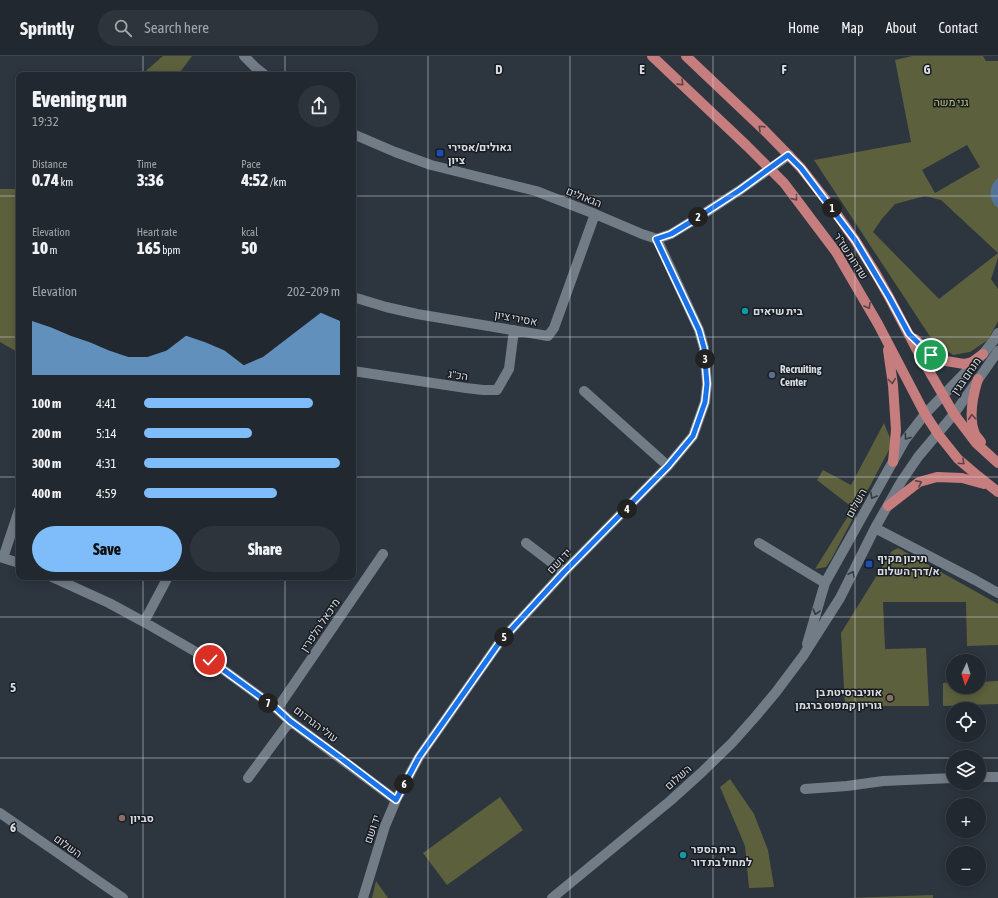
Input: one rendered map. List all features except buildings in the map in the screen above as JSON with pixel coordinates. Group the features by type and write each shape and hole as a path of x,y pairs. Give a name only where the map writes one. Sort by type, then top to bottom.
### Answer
{"main road":[{"name":"שדרות שז\"ר","path":"652,56 784,183 836,252 878,324 925,414 938,434 958,459 994,489"},
{"name":"שדרות שז\"ר","path":"686,56 764,130 801,168 855,240 889,297 954,414 976,443 998,462"},
{"path":"909,334 931,355 940,360 964,364 972,362 983,354"},
{"path":"887,342 893,385 896,430 893,462"},
{"path":"978,379 972,406 972,421 975,434 998,462"},
{"path":"888,506 919,482 937,477 962,478 994,489"}],"street":[{"path":"244,56 261,72"},
{"name":"הגאולים","path":"356,135 431,165 536,191 656,239"},
{"path":"656,239 677,231 734,194 788,155"},
{"name":"אסירי ציון","path":"356,298 417,314 548,336 554,328 595,214"},
{"name":"יד ושם","path":"363,898 385,826 396,800 419,757 499,643 564,572 668,466 693,436 705,402 707,384 704,348 699,330 656,239"},
{"name":"הכ\"ג","path":"356,371 466,388 497,390 509,369 514,330"},
{"name":"מנחם בגין","path":"943,396 983,354 998,333"},
{"name":"מנחם בגין","path":"954,414 998,351"},
{"path":"584,391 668,466"},
{"name":"השלום","path":"803,656 825,583 905,440 925,414 943,396"},
{"name":"השלום","path":"552,898 670,801 701,773 732,743 776,692 803,656 840,598 875,528 901,482 918,457 954,414"},
{"path":"16,518 1,557 16,563"},
{"path":"875,528 998,593"},
{"path":"526,543 564,572"},
{"path":"759,543 825,583"},
{"name":"מיכאל הלפרין","path":"277,709 383,554"},
{"name":"עולי הגרדום","path":"58,580 144,622 210,660 396,800"},
{"path":"144,622 166,580"},
{"path":"248,778 290,721"},
{"path":"986,777 998,777"},
{"path":"805,789 847,786 883,781 946,778"},
{"name":"השלום","path":"0,813 123,898"}],"green space":[{"path":"163,56 192,56 180,72 144,72"},
{"name":"גני משה","path":"912,56 983,56 986,61 998,61 998,253 998,258 991,279 998,289 998,321 988,340 970,352 953,355 933,341 814,160 911,142 895,60","holes":["967,145 980,167 935,193 922,170","925,196 941,200 998,253 939,299 873,232 895,204"]},
{"path":"0,189 16,189 16,351 0,342"},
{"path":"884,423 890,438 890,448 832,558 826,567 815,569 853,508 817,480 823,470 851,485"},
{"path":"898,548 998,604 998,645 967,646 966,602 883,602 885,649 926,648 929,706 845,706 841,633 892,551"},
{"path":"998,681 998,704 986,704 986,702 946,702 946,706 943,706 943,683 946,683 946,694 986,694 986,682"},
{"path":"730,779 754,814 768,850 774,887 749,888 745,846 720,787"},
{"path":"500,797 523,830 447,885 423,853"},
{"path":"376,881 388,898 372,898"},
{"path":"933,895 933,898 847,898"}],"water":[{"path":"998,178 998,208 992,201 990,193 992,185"}],"place":[{"name":"גאולים/אסירי ציון","path":"440,153"},
{"name":"בית שיאים","path":"745,311"},
{"name":"Recruiting Center","path":"772,375"},
{"name":"תיכון מקיף א/דרך השלום","path":"869,564"},
{"name":"אוניברסיטת בן גוריון קמפוס ברגמן","path":"890,698"},
{"name":"סביון","path":"122,818"},
{"name":"בית הספר למחול בת דור","path":"683,855"}],"route":[{"path":"210,660 396,800 419,757 499,643 564,572 668,466 693,436 705,402 707,384 704,348 699,330 656,239 671,234 694,220 740,190 788,155 801,168 855,240 909,334 931,355"}]}
